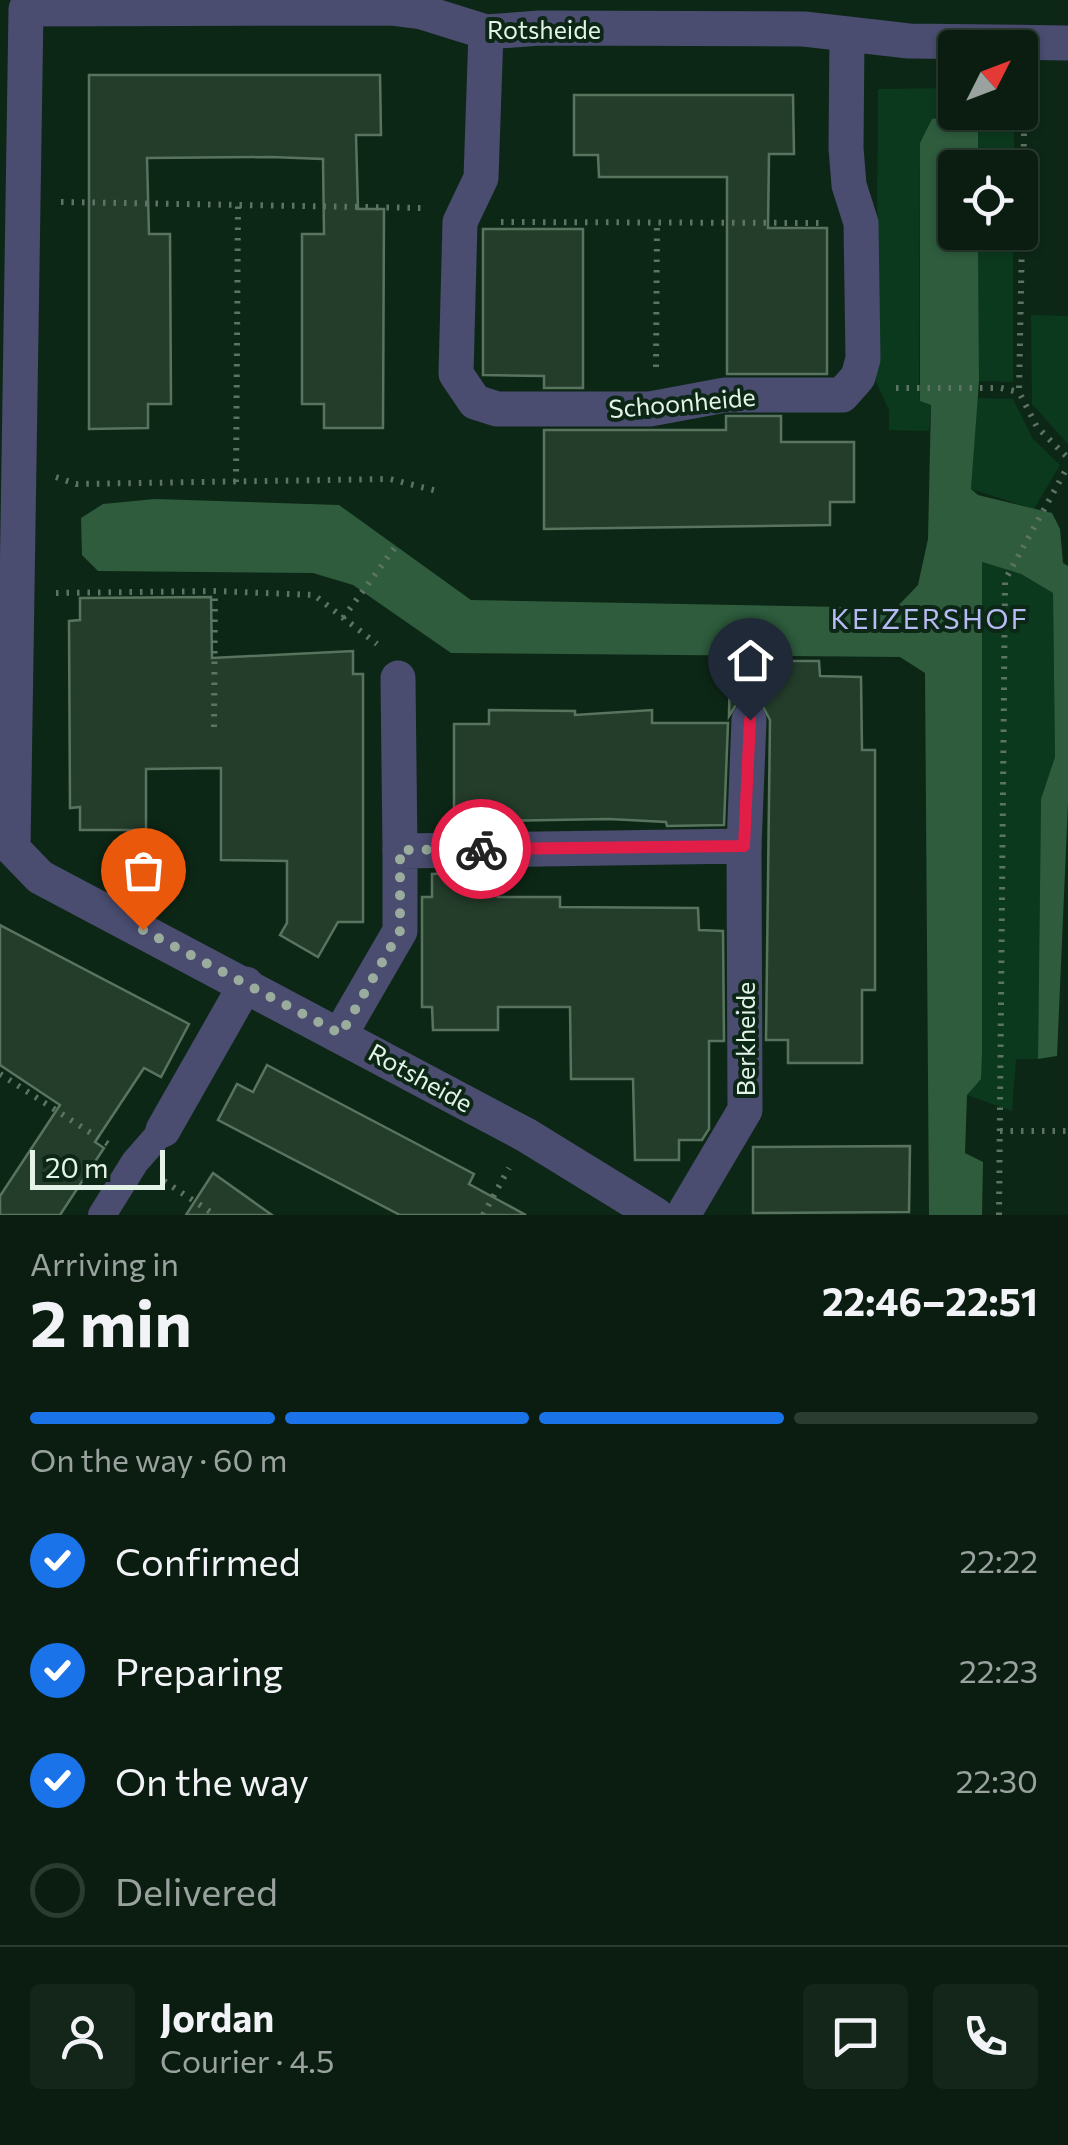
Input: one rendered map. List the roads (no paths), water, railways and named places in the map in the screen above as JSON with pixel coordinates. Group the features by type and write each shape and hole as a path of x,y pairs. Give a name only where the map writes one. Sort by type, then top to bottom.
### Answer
{"street":[{"name":"Rotsheide","path":"656,1215 526,1135 40,877 6,852 17,464 10,295 21,202 26,10 118,5 390,8 422,12 486,32 720,15 848,35 1068,43"},
{"name":"Schoonheide","path":"486,32 481,178 462,216 456,374 475,402 498,409 656,409 725,395 842,395 858,377 863,359 861,224 849,185 846,148 848,35"},
{"path":"341,1034 400,931 398,678"},
{"name":"Berkheide","path":"683,1215 745,1110 744,846 750,720"},
{"path":"400,850 744,846"},
{"path":"102,1215 136,1162 163,1130 246,984"}],"district":[{"name":"KEIZERSHOF","path":"930,618"}]}
